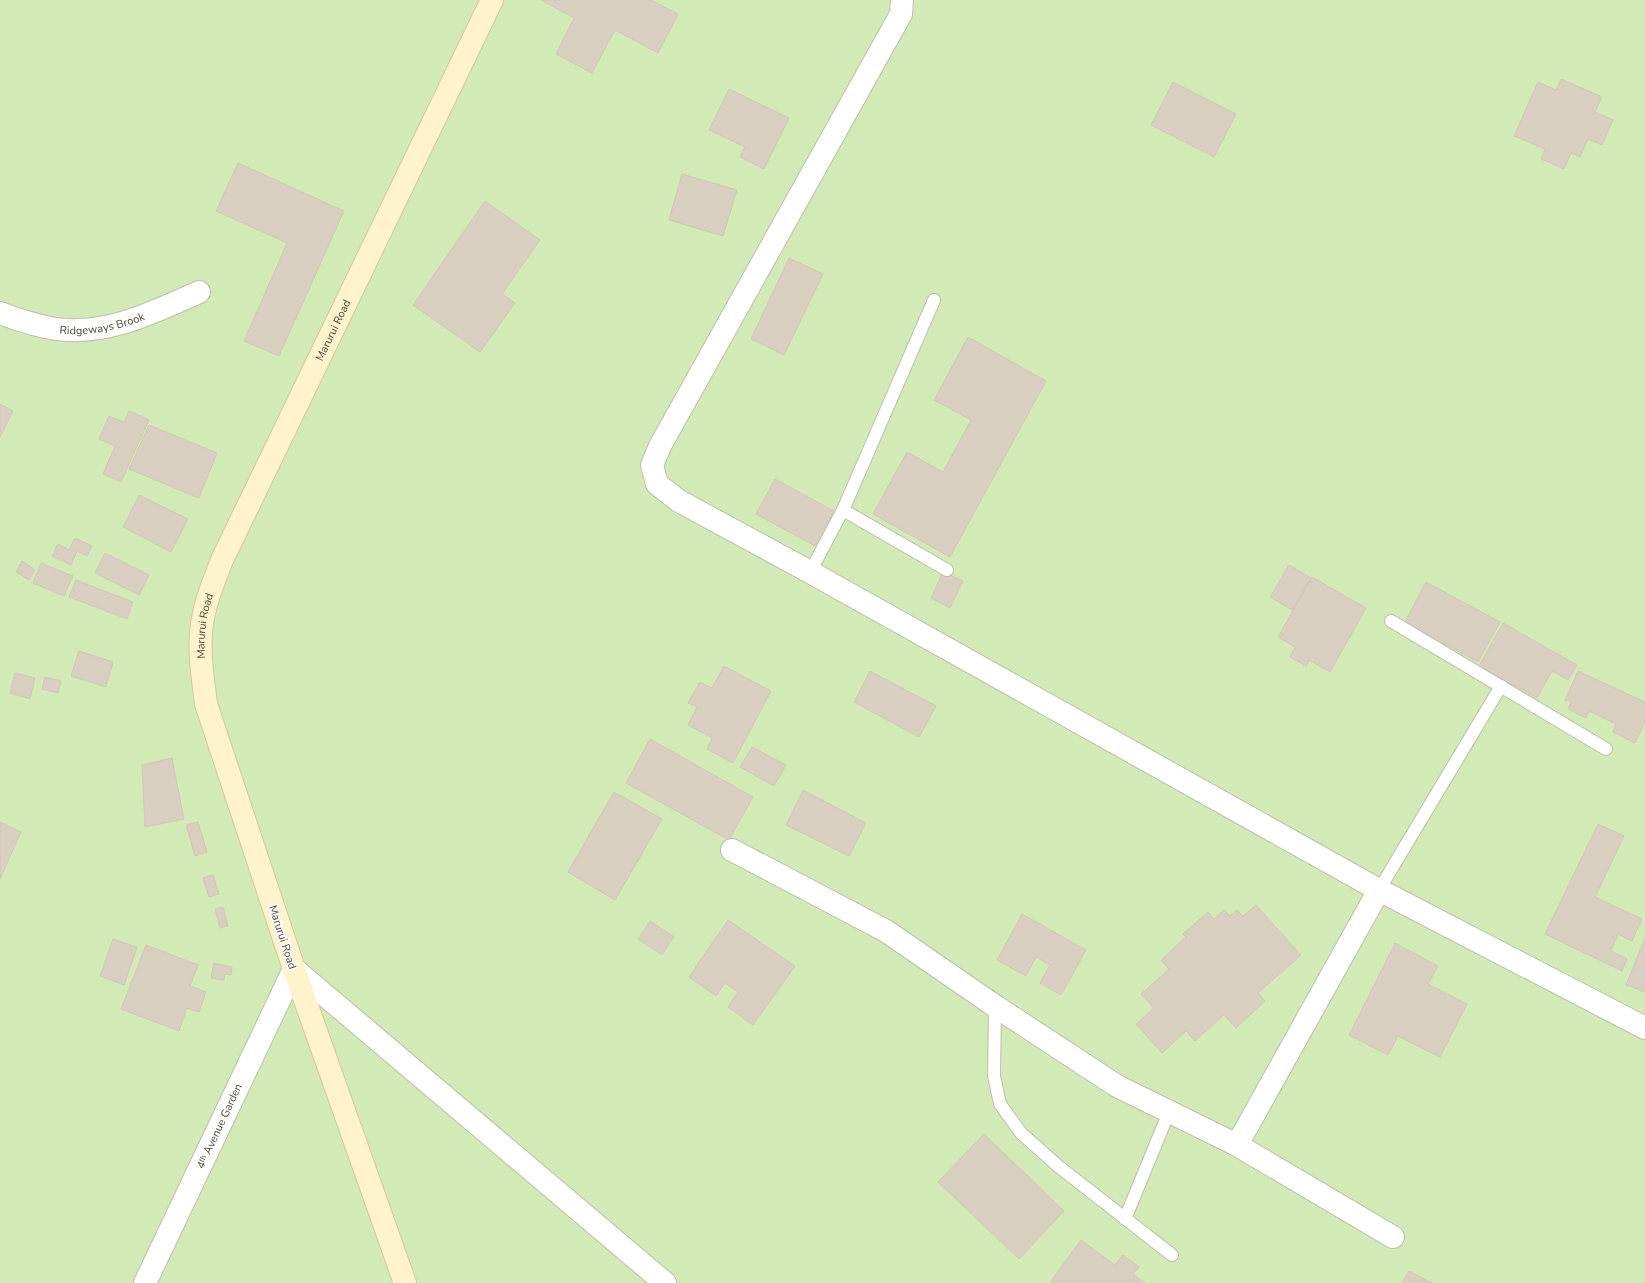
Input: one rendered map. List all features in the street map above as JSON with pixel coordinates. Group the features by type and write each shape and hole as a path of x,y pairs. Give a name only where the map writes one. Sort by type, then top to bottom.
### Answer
{"street":[{"name":"Marurui Road","path":"406,1283 294,969 206,704 202,667 202,625 210,589 222,560 492,0"},
{"path":"902,0 901,14 660,446 652,465 658,484 679,500 1380,890 1645,1028"},
{"name":"Ridgeways Brook","path":"0,313 57,329 112,326 140,318 200,292"},
{"path":"732,850 886,931 995,1006 1117,1086 1237,1145 1393,1237"},
{"path":"1237,1145 1380,890"},
{"name":"4ᵗʰ Avenue Garden","path":"145,1283 294,969"},
{"path":"294,969 665,1283"}],"lane":[{"path":"810,572 843,510 934,300"},
{"path":"843,510 947,570"},
{"path":"1391,621 1606,749"},
{"path":"1380,890 1500,686"},
{"path":"995,1006 994,1076 1000,1104 1021,1133 1042,1152 1172,1255"},
{"path":"1125,1219 1169,1112"}],"green space":[{"path":"0,0 1645,0 1645,1283 0,1283"}],"building":[{"path":"541,0 651,0 678,14 658,53 615,30 592,73 556,54 574,18"},
{"path":"1561,79 1602,97 1595,112 1613,120 1602,145 1588,139 1580,157 1571,153 1564,169 1541,159 1545,149 1514,136 1538,82 1556,90"},
{"path":"1173,82 1236,114 1214,157 1151,125"},
{"path":"729,89 789,118 764,169 740,157 745,147 709,130"},
{"path":"238,163 344,211 279,356 244,341 287,243 216,211"},
{"path":"682,174 737,190 723,236 669,220"},
{"path":"485,201 540,240 502,294 515,303 480,352 413,305"},
{"path":"789,258 823,274 784,355 751,339"},
{"path":"968,337 1046,381 950,557 873,514 907,452 943,472 971,420 934,400"},
{"path":"0,404 13,411 0,437"},
{"path":"129,411 149,420 121,482 103,474 115,446 99,439 109,416 124,422"},
{"path":"149,425 217,453 199,498 129,469"},
{"path":"775,479 834,511 815,546 756,514"},
{"path":"139,495 188,519 171,552 123,527"},
{"path":"75,538 92,546 87,556 77,551 71,565 52,556 58,544 69,550"},
{"path":"105,553 149,575 139,595 95,573"},
{"path":"22,561 35,570 29,580 16,572"},
{"path":"41,563 73,576 64,596 33,583"},
{"path":"1289,565 1311,578 1292,610 1270,597"},
{"path":"943,572 963,581 950,608 931,598"},
{"path":"1312,577 1366,608 1330,672 1309,660 1306,666 1290,657 1295,647 1278,637"},
{"path":"76,580 133,602 127,619 69,597"},
{"path":"1426,582 1500,622 1478,662 1405,622"},
{"path":"1503,623 1577,665 1568,680 1552,671 1537,698 1479,666"},
{"path":"79,651 113,662 106,687 71,676"},
{"path":"724,666 771,691 733,763 707,749 712,738 688,725 697,707 688,703 700,682 712,688"},
{"path":"870,671 936,706 919,737 854,702"},
{"path":"1578,671 1645,702 1645,722 1635,743 1613,732 1616,724 1589,711 1586,718 1568,709 1571,702 1565,700"},
{"path":"15,673 35,678 30,699 10,693"},
{"path":"45,677 61,681 58,693 42,689"},
{"path":"650,739 753,797 729,840 626,783"},
{"path":"752,747 786,765 774,786 740,767"},
{"path":"172,758 184,819 145,827 142,765"},
{"path":"803,790 866,823 849,856 786,825"},
{"path":"614,792 662,819 615,900 568,872"},
{"path":"0,822 21,832 0,879"},
{"path":"198,822 207,852 195,856 186,825"},
{"path":"1598,824 1624,836 1595,897 1642,919 1632,941 1618,934 1611,951 1627,959 1622,971 1545,934"},
{"path":"213,875 219,894 209,897 203,878"},
{"path":"1256,905 1301,955 1258,993 1265,1001 1236,1028 1224,1015 1195,1041 1186,1031 1162,1053 1136,1024 1154,1008 1141,994 1169,969 1161,960 1186,937 1183,934 1208,912 1214,919 1224,910 1230,916 1237,910 1243,916"},
{"path":"223,907 228,926 220,928 215,909"},
{"path":"1022,914 1086,950 1061,995 1040,983 1050,965 1036,957 1026,976 997,960"},
{"path":"728,920 795,966 753,1025 728,1007 738,992 725,983 716,996 689,977"},
{"path":"650,921 674,937 662,955 638,939"},
{"path":"1645,938 1645,992 1626,985"},
{"path":"113,939 137,947 124,985 100,976"},
{"path":"1395,943 1438,966 1428,984 1467,1004 1440,1057 1398,1036 1388,1055 1349,1035"},
{"path":"146,945 198,965 190,986 206,992 199,1012 187,1008 179,1031 121,1009"},
{"path":"214,963 232,967 231,975 225,974 224,980 211,978"},
{"path":"984,1134 1064,1211 1019,1259 938,1182"},
{"path":"1081,1240 1115,1265 1123,1255 1139,1267 1133,1274 1145,1283 1054,1283 1051,1281"},
{"path":"1409,1271 1432,1283 1402,1283"}]}
